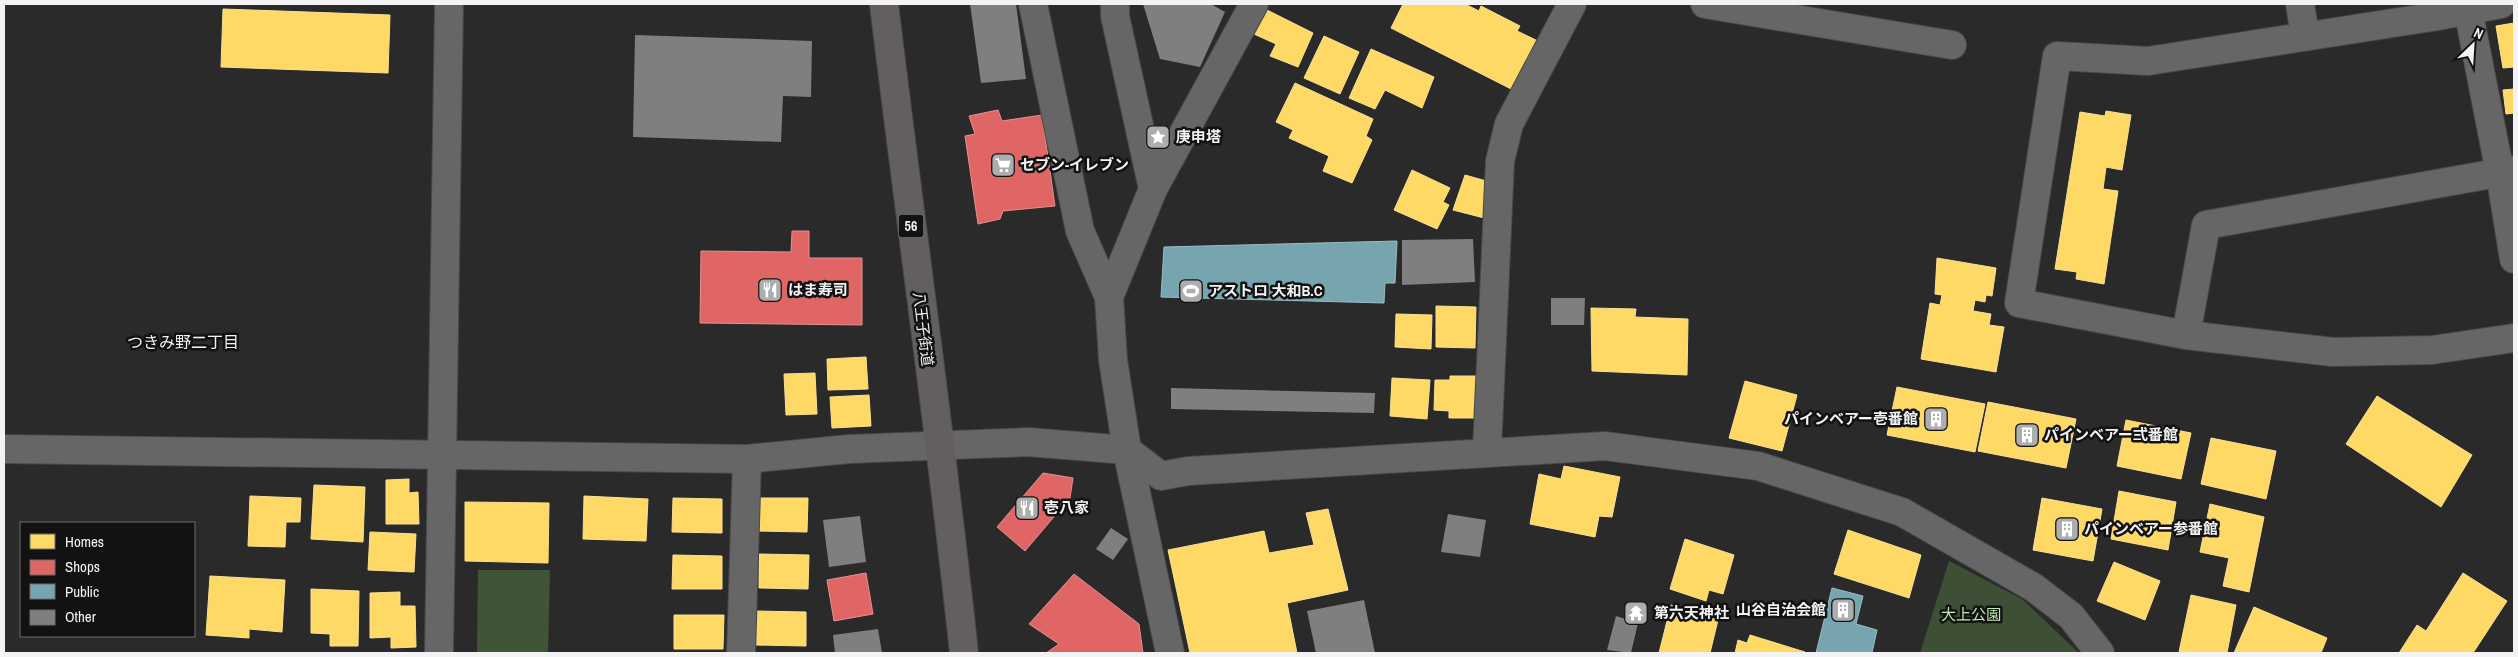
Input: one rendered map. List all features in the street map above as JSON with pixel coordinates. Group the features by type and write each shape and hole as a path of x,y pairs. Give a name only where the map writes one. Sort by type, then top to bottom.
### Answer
{"main road":[{"name":"八王子街道","path":"884,4 964,653"}],"street":[{"path":"439,653 449,4"},
{"path":"1033,4 1080,231 1109,297 1113,360 1127,450 1170,653"},
{"path":"1115,4 1115,16 1153,189"},
{"path":"1109,297 1153,189 1254,4"},
{"path":"1487,451 1500,161 1509,124 1572,4"},
{"path":"1705,4 1780,10 1952,45"},
{"path":"2300,4 2305,36"},
{"path":"2501,4 2467,7 2305,36 2148,61 2057,56 2020,303 2186,335 2332,352 2432,350 2514,338"},
{"path":"2467,7 2507,172 2514,259"},
{"path":"2186,335 2206,225 2507,172"},
{"path":"4,449 747,459 849,449 940,447 1028,442 1127,450 1161,476 1198,471 1487,451 1605,446 1758,466 1902,512 2033,587 2071,616 2100,653"},
{"path":"741,653 747,459"}],"green space":[{"name":"大上公園","path":"1949,561 2022,599 2079,653 1920,653"},
{"path":"478,570 550,570 548,653 477,653"}],"building: Homes":[{"path":"1403,4 1465,4 1479,11 1481,6 1520,26 1517,31 1540,42 1515,91 1391,28"},
{"path":"223,9 390,15 388,73 221,67"},
{"path":"1265,9 1313,33 1298,67 1270,56 1276,44 1254,34"},
{"path":"2514,23 2514,67 2503,68 2496,26"},
{"path":"1324,36 1359,52 1340,94 1304,78"},
{"path":"1371,49 1434,77 1422,108 1385,90 1375,109 1349,98"},
{"path":"1295,83 1373,119 1366,136 1372,140 1352,183 1323,171 1329,156 1289,138 1293,130 1276,122"},
{"path":"2514,89 2514,113 2506,114 2503,90"},
{"path":"2106,111 2131,115 2122,170 2106,167 2103,189 2118,191 2104,284 2076,279 2077,272 2055,269 2080,112 2105,116"},
{"path":"1412,170 1450,188 1443,202 1449,205 1437,229 1394,210"},
{"path":"1465,175 1490,182 1488,219 1453,210"},
{"path":"1937,258 1996,268 1992,296 1986,295 1985,302 1975,300 1973,311 1991,314 1989,325 2004,327 1996,372 1921,359 1930,303 1940,305 1942,295 1935,294"},
{"path":"1436,306 1476,307 1475,348 1436,347"},
{"path":"1591,308 1636,309 1635,317 1688,319 1687,375 1592,371"},
{"path":"1396,314 1432,315 1431,349 1395,347"},
{"path":"866,357 868,389 828,390 827,359"},
{"path":"815,373 817,414 786,415 784,374"},
{"path":"1450,376 1476,376 1476,418 1449,418 1449,411 1434,410 1435,380 1450,380"},
{"path":"1392,378 1430,380 1427,419 1390,416"},
{"path":"1745,381 1797,395 1782,451 1729,438"},
{"name":"パインベアー壱番館","path":"1897,387 1985,404 1975,452 1887,435"},
{"path":"869,395 871,426 832,428 830,397"},
{"path":"2377,396 2472,455 2441,507 2346,444"},
{"name":"パインベアー弍番館","path":"1988,402 2076,419 2066,468 1978,451"},
{"path":"2126,420 2191,433 2181,479 2117,466"},
{"path":"2211,438 2276,451 2266,499 2201,484"},
{"path":"1564,466 1620,477 1612,517 1599,516 1595,537 1530,524 1539,474 1561,479"},
{"path":"409,479 409,493 418,492 419,524 386,524 386,480"},
{"path":"314,485 365,487 363,542 311,539"},
{"path":"2119,491 2176,502 2168,550 2111,539"},
{"path":"250,496 301,498 300,522 286,522 285,547 248,546"},
{"path":"584,496 648,499 646,541 583,539"},
{"path":"673,498 722,499 722,533 672,532"},
{"path":"758,498 808,498 807,532 757,531"},
{"name":"パインベアー参番館","path":"2042,498 2102,509 2093,561 2033,550"},
{"path":"465,502 549,503 548,563 465,561"},
{"path":"2210,504 2264,517 2249,592 2223,586 2229,558 2200,552"},
{"path":"1328,509 1348,590 1287,603 1297,653 1190,653 1168,550 1264,531 1269,553 1314,545 1306,513"},
{"path":"1848,530 1921,555 1909,598 1834,574"},
{"path":"370,532 416,534 414,572 368,570"},
{"path":"1685,539 1734,555 1723,594 1709,590 1706,601 1670,589"},
{"path":"759,554 809,555 808,589 759,588"},
{"path":"673,555 722,556 722,589 672,589"},
{"path":"2114,562 2160,581 2145,620 2097,601"},
{"path":"2463,573 2507,601 2473,653 2399,653 2417,625 2426,631"},
{"path":"210,576 285,580 282,632 249,629 249,638 206,635"},
{"path":"311,589 359,591 358,646 330,646 330,634 311,633"},
{"path":"400,592 400,606 415,606 416,647 391,648 391,637 370,638 370,593"},
{"path":"2191,595 2236,605 2227,653 2179,652"},
{"path":"1671,605 1718,620 1710,653 1659,653"},
{"path":"2254,607 2327,638 2321,653 2234,653"},
{"path":"756,611 806,612 806,646 756,645"},
{"path":"674,615 724,615 723,649 674,649"},
{"path":"1750,635 1805,653 1735,653 1738,640 1747,643"}],"building: Shops":[{"path":"998,110 1002,121 1042,115 1055,206 1003,211 1000,219 978,224 965,136 975,134 969,116"},
{"path":"792,231 809,231 809,258 862,258 862,325 700,323 701,251 791,252"},
{"path":"1043,473 1073,478 1070,498 1025,551 997,527"},
{"path":"866,573 873,614 834,621 827,580"},
{"path":"1074,574 1139,624 1143,653 1046,653 1059,644 1029,624"}],"building: Public":[{"path":"1397,241 1395,283 1385,283 1384,303 1161,297 1164,247"},
{"name":"山谷自治会館","path":"1832,588 1863,596 1856,624 1877,630 1872,653 1816,653"}],"building: Other":[{"path":"970,4 1016,4 1026,79 981,83"},
{"path":"1143,4 1211,4 1225,12 1200,67 1160,59"},
{"path":"635,35 812,41 811,97 783,96 781,142 633,137"},
{"path":"1473,239 1475,282 1402,285 1402,240"},
{"path":"1551,298 1585,298 1584,325 1551,325"},
{"path":"1171,388 1375,393 1374,413 1171,409"},
{"path":"1448,514 1486,520 1480,557 1441,552"},
{"path":"860,516 866,562 829,567 823,520"},
{"path":"1111,528 1128,539 1113,560 1096,549"},
{"path":"1364,600 1375,653 1316,653 1307,611"},
{"path":"1616,616 1638,623 1631,653 1607,650"},
{"path":"878,629 882,653 835,653 833,635"}],"place":[{"name":"庚申塔","path":"1158,137"},
{"name":"セブン-イレブン","path":"1003,165"},
{"name":"はま寿司","path":"770,290"},
{"name":"アストロ 大和B.C","path":"1191,291"},
{"name":"パインベアー壱番館","path":"1936,419"},
{"name":"パインベアー弍番館","path":"2027,435"},
{"name":"壱八家","path":"1027,508"},
{"name":"パインベアー参番館","path":"2067,529"},
{"name":"山谷自治会館","path":"1843,610"},
{"name":"第六天神社","path":"1636,613"}],"district":[{"name":"つきみ野二丁目","path":"183,342"}]}
